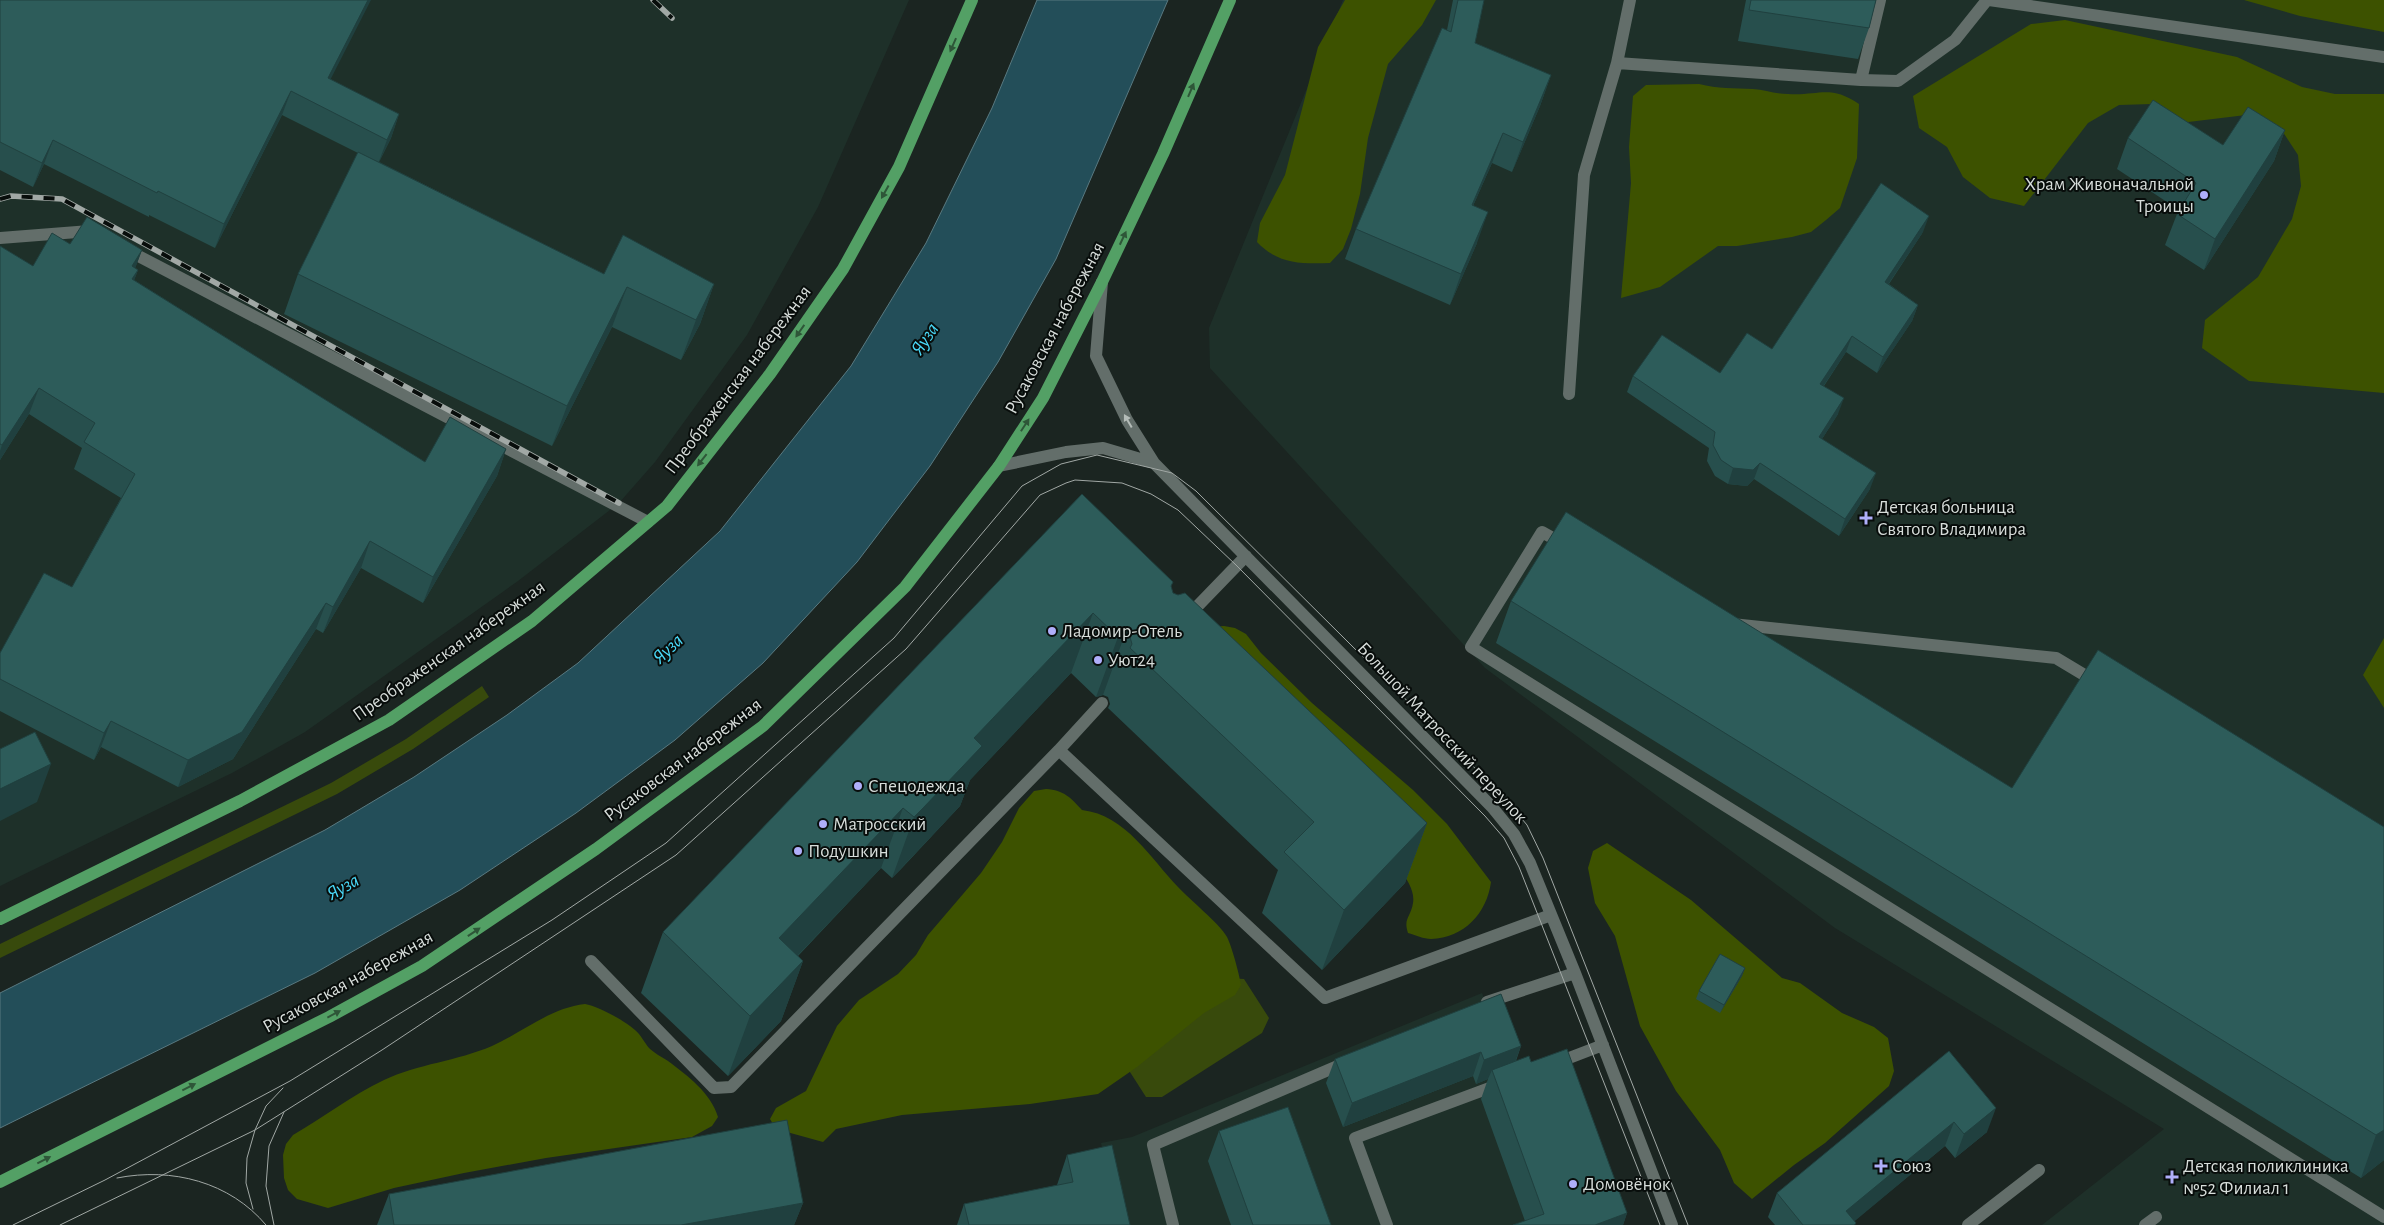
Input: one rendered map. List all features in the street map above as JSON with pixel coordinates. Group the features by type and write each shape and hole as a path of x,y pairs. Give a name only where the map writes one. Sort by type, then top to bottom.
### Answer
{"main road":[{"name":"Преображенская набережная","path":"0,919 240,801 389,720 532,621 667,506 770,374 843,269 899,167 972,0"},
{"name":"Русаковская набережная","path":"0,1182 329,1017 422,966 596,849 763,726 905,587 999,466 1043,398 1102,282 1163,154 1230,0"}],"street":[{"path":"1569,394 1584,175 1616,62 1630,0"},
{"path":"1861,80 1880,0"},
{"path":"1616,62 1898,81 1955,40 1988,0 2384,57"},
{"path":"0,238 90,231 648,522"},
{"name":"Большой Матросский переулок","path":"1102,282 1096,356 1127,420 1154,463 1497,814 1514,834 1530,863 1575,973 1672,1225"},
{"name":"Большой Матросский переулок","path":"999,466 1066,452 1103,448 1154,463"},
{"path":"1576,551 1542,532 1471,647 2384,1217"},
{"path":"1177,628 1246,556"},
{"path":"1722,623 2056,658 2106,689"},
{"path":"591,961 714,1088 732,1088 1059,750 1102,703"},
{"path":"1059,750 1325,998 1551,915"},
{"path":"1477,1006 1575,973"},
{"path":"1542,1068 1603,1045"},
{"path":"1173,1225 1153,1145 1360,1056"},
{"path":"1387,1225 1355,1138 1515,1079"},
{"path":"1968,1225 2039,1170"},
{"path":"2145,1225 2156,1217"}],"shaded area":[{"path":"0,0 909,0 818,207 747,335 655,462 619,503 518,581 305,732 232,773 0,886"},
{"name":"Детская больница Святого Владимира","path":"1343,0 2384,0 2384,1225 2042,1225 2164,1129 1835,928 1485,668 1210,368 1209,328"},
{"path":"1482,993 1509,1062 1610,1225 1119,1225 1101,1143 1132,1137"}],"green space":[{"path":"1345,0 1436,0 1422,25 1388,64 1368,138 1360,194 1351,229 1343,249 1330,263 1299,263 1273,255 1257,242 1260,223 1285,175 1318,47"},
{"path":"2244,0 2384,0 2384,32 2300,16"},
{"path":"2065,20 2237,57 2302,87 2335,94 2384,94 2384,393 2249,381 2202,348 2205,320 2258,277 2292,219 2301,186 2298,155 2279,126 2246,115 2180,123 2152,104 2119,105 2088,123 2024,206 1990,198 1963,177 1947,147 1919,128 1913,96 2031,24"},
{"path":"1699,84 1719,88 1757,90 1784,94 1824,92 1840,94 1859,104 1857,158 1840,208 1811,232 1737,246 1718,246 1660,287 1621,298 1631,183 1629,147 1633,96 1646,85"},
{"path":"1224,626 1235,628 1246,634 1261,653 1312,703 1413,790 1447,824 1491,882 1485,904 1472,922 1454,934 1443,938 1422,938 1408,933 1406,924 1413,899 1412,890 1406,878 1211,627"},
{"path":"2384,638 2384,708 2363,675"},
{"path":"482,686 489,697 413,749 337,794 0,958 0,944 331,783 406,739"},
{"path":"1046,789 1062,793 1071,798 1082,810 1112,820 1125,829 1178,887 1218,925 1229,941 1239,974 1241,985 1235,995 1204,1013 1137,1067 1098,1094 1030,1104 902,1115 836,1129 823,1142 776,1129 770,1119 776,1108 806,1091 837,1026 859,1000 898,974 916,955 928,935 981,873 1002,842 1019,808 1034,791"},
{"path":"1607,843 1691,900 1782,978 1800,983 1842,1013 1874,1027 1888,1038 1894,1071 1889,1086 1825,1143 1752,1199 1734,1183 1720,1150 1676,1091 1640,1026 1615,936 1595,903 1588,868 1593,851"},
{"path":"1227,978 1244,979 1269,1018 1262,1033 1162,1097 1146,1097 1121,1058"},
{"path":"585,1004 604,1011 631,1026 651,1050 691,1079 715,1108 718,1117 712,1126 692,1137 546,1158 464,1173 394,1188 328,1208 297,1199 288,1190 284,1178 283,1155 286,1144 293,1135 315,1121 384,1080 410,1070 479,1051 492,1046 548,1015 572,1006"}],"water":[{"name":"Яуза","path":"1037,0 1168,0 1056,259 998,362 930,466 857,562 763,663 675,740 576,813 460,890 315,973 0,1128 0,993 325,830 414,777 507,715 578,663 720,531 851,366 926,243 992,108"}],"building":[{"path":"0,0 368,0 328,78 399,114 387,140 291,91 224,224 158,191 157,193 53,140 42,163 0,142"},
{"path":"1458,0 1484,0 1475,43 1551,75 1523,142 1503,133 1472,205 1488,212 1461,274 1356,229 1442,28 1451,32"},
{"path":"1751,0 1876,0 1869,28 1749,10"},
{"path":"2153,100 2223,145 2248,107 2285,130 2215,239 2177,214 2196,183 2128,138"},
{"path":"358,152 604,274 623,235 714,284 696,320 627,287 567,406 298,274"},
{"path":"1881,183 1929,216 1885,282 1918,305 1883,357 1852,336 1820,384 1844,398 1819,437 1876,473 1845,519 1760,463 1753,470 1733,468 1721,460 1713,445 1715,432 1633,376 1662,335 1720,373 1747,333 1772,349"},
{"path":"87,217 142,250 132,266 138,270 132,279 425,462 450,417 506,449 433,577 370,541 333,607 326,603 242,732 188,760 111,721 104,733 0,679 0,653 44,573 72,587 135,474 84,442 95,423 39,388 2,445 0,444 0,246 33,266 52,233 70,244"},
{"path":"1082,494 1173,582 1171,586 1173,593 1178,595 1185,593 1427,823 1344,910 1284,852 1314,822 1130,648 1132,644 1130,637 1125,634 1118,637 1093,613 974,738 982,746 924,807 914,817 903,808 779,938 803,961 750,1016 663,932"},
{"path":"1566,512 2012,788 2098,650 2384,827 2384,1130 2376,1135 1511,601"},
{"path":"35,732 51,764 0,789 0,749"},
{"path":"1720,954 1745,968 1724,1005 1699,991"},
{"path":"1501,994 1521,1046 1484,1060 1481,1052 1352,1103 1335,1059"},
{"path":"1567,1049 1627,1213 1595,1225 1513,1225 1544,1214 1492,1070 1529,1056 1531,1062"},
{"path":"1949,1051 1996,1108 1964,1134 1954,1122 1846,1211 1856,1223 1854,1225 1803,1225 1777,1193"},
{"path":"1288,1107 1331,1225 1253,1225 1219,1131"},
{"path":"787,1120 803,1203 681,1225 394,1225 389,1194"},
{"path":"1112,1145 1130,1225 969,1225 964,1204 1073,1182 1067,1155"}],"tram line":[{"path":"13,1225 105,1180 290,1081 552,920 666,843 894,638 1022,486 1061,464 1097,455 1172,473 1196,491 1501,794 1527,825 1543,858 1688,1225"},
{"path":"60,1225 255,1130 382,1050 676,855 906,649 1040,495 1075,480 1122,483 1151,494 1178,510 1236,565 1485,816 1504,838 1519,867 1660,1225"},
{"path":"253,1209 246,1183 247,1158 255,1130 266,1106 283,1088"},
{"path":"274,1225 266,1186 269,1146 284,1112"},
{"path":"117,1178 158,1175 199,1181 218,1188 235,1198 252,1210 266,1225"}],"railway":[{"path":"653,0 672,18"},
{"path":"0,199 11,196 62,199 619,503"}],"place":[{"name":"Храм Живоначальной Троицы","path":"2204,195"},
{"name":"Детская больница Святого Владимира","path":"1866,518"},
{"name":"Ладомир-Отель","path":"1052,631"},
{"name":"Уют24","path":"1098,660"},
{"name":"Спецодежда","path":"858,786"},
{"name":"Матросский","path":"823,824"},
{"name":"Подушкин","path":"798,851"},
{"name":"Союз","path":"1881,1166"},
{"name":"Детская поликлиника №52 Филиал 1","path":"2172,1177"},
{"name":"Домовёнок","path":"1573,1184"}]}
